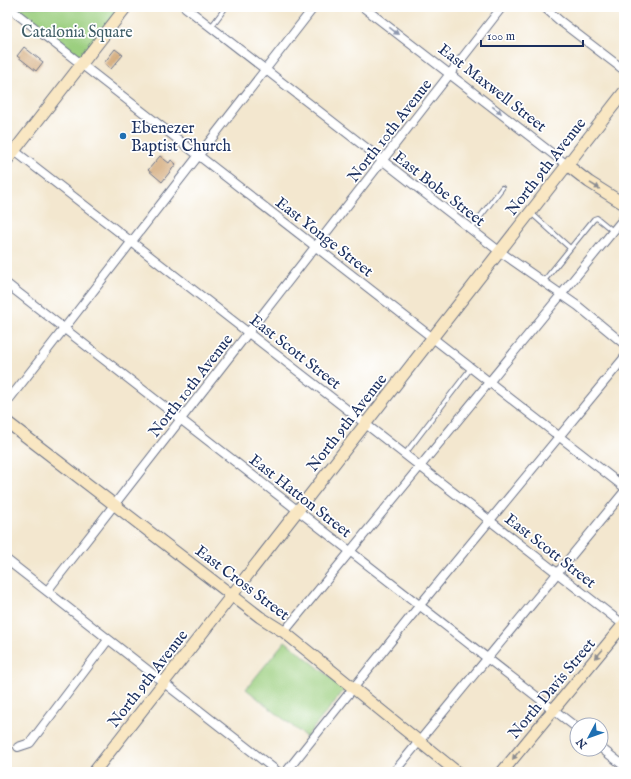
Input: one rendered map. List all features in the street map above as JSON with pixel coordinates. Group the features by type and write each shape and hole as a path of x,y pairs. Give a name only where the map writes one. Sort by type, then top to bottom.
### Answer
{"main road":[{"path":"7,160 11,148 82,64 126,7"},
{"name":"North 9th Avenue","path":"97,771 432,337 624,92"},
{"name":"East Maxwell Street","path":"567,165 589,182 624,204"},
{"name":"East Cross Street","path":"7,422 260,618 284,632 354,687 457,772"},
{"name":"North Davis Street","path":"502,772 624,625"}],"street":[{"name":"East Yonge Street","path":"8,7 624,487"},
{"name":"East Bobe Street","path":"184,7 499,251 578,306 624,344"},
{"path":"7,402 314,7"},
{"name":"East Maxwell Street","path":"363,7 567,165"},
{"name":"North 10th Avenue","path":"47,591 502,7"},
{"path":"544,7 624,70"},
{"name":"East Scott Street","path":"11,148 624,625"},
{"path":"284,632 624,218"},
{"name":"East Hatton Street","path":"7,284 569,722"},
{"path":"286,772 420,605 624,358"},
{"path":"394,772 624,492"},
{"path":"7,560 278,772"},
{"path":"18,747 30,743 108,640"},
{"path":"609,754 624,766"}],"lane":[{"path":"211,27 226,7"},
{"path":"471,229 502,188"},
{"path":"530,212 570,248"},
{"path":"542,282 594,218 597,218 613,231"},
{"path":"405,454 471,368"}],"green space":[{"name":"Catalonia Square","path":"8,7 126,7 82,64"},
{"path":"285,641 345,689 306,737 246,689"}],"building":[{"path":"24,47 43,62 36,71 17,56"},
{"path":"115,49 123,55 111,69 104,63"},
{"path":"160,156 169,163 171,160 176,164 162,182 148,170"}],"place":[{"name":"Ebenezer Baptist Church","path":"123,136"}]}
